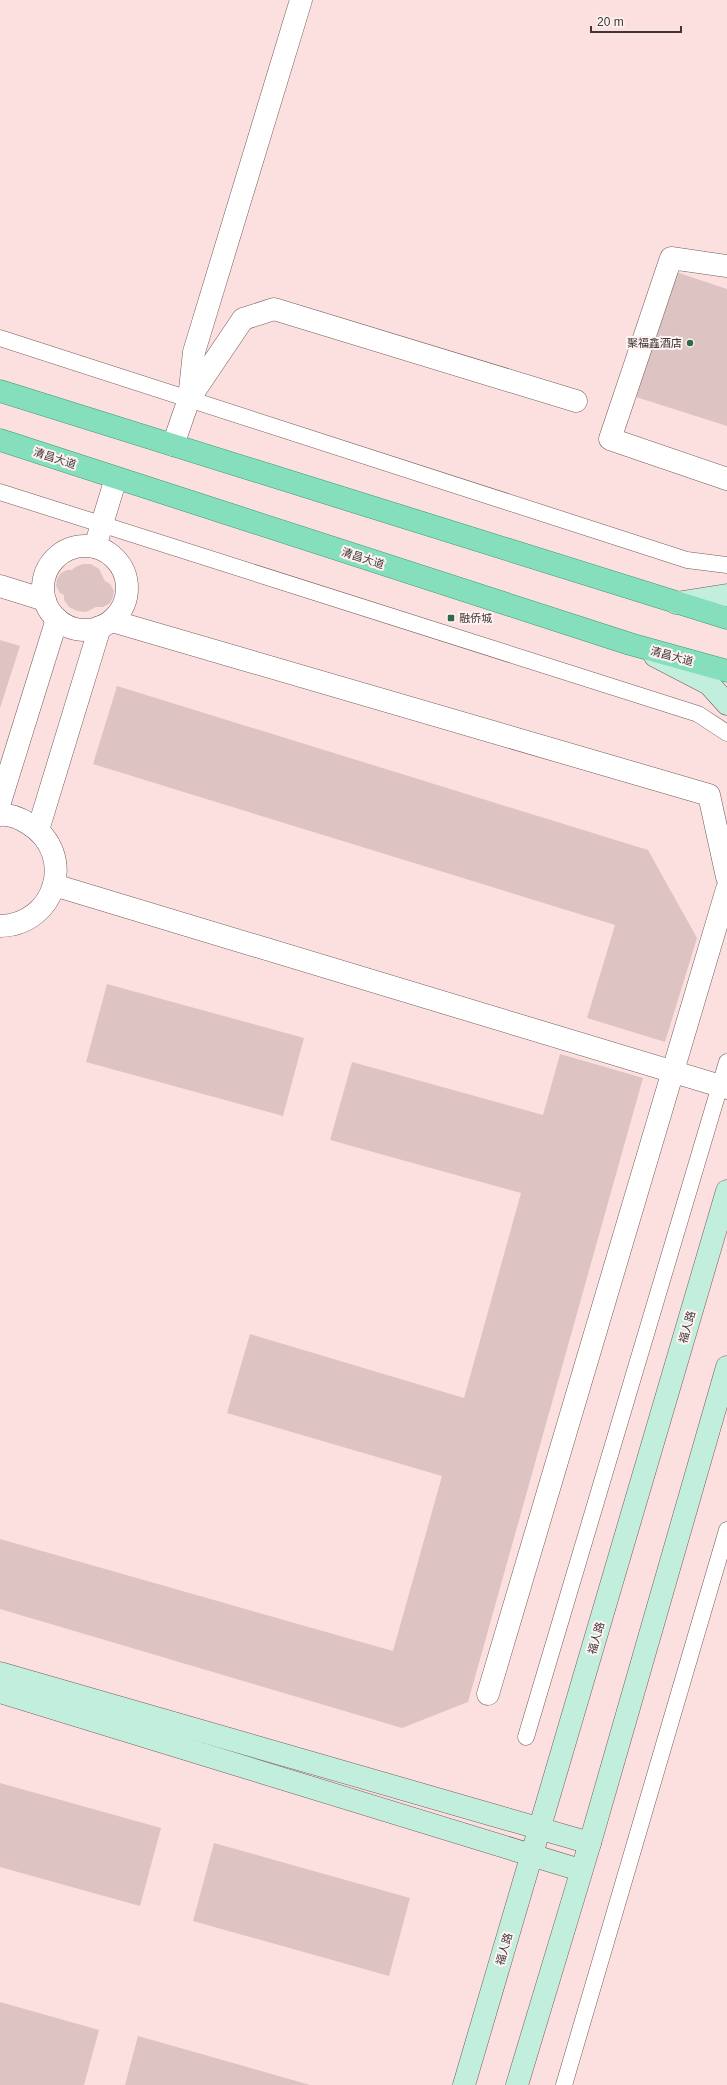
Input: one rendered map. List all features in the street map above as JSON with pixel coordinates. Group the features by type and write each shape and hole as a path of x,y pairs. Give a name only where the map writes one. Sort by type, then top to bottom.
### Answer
{"main road":[{"path":"0,391 727,618"},
{"name":"清昌大道","path":"0,440 630,644 727,671"},
{"path":"676,603 727,596"},
{"path":"630,644 709,684 727,704"},
{"name":"福人路","path":"464,2085 727,1191"},
{"path":"517,2085 580,1870 590,1843 727,1367"},
{"path":"0,1673 590,1843"},
{"path":"0,1692 580,1870"}],"street":[{"path":"173,446 189,399 194,352 302,0"},
{"path":"727,266 671,258 610,439 727,479"},
{"path":"189,399 243,319 274,309 576,401"},
{"path":"95,546 116,478"},
{"path":"76,546 95,546 105,550 116,559 124,571 128,584 126,598 121,611 106,624 86,630 73,628 58,619 51,612 45,600 43,586 45,573 52,561 63,551 76,546"},
{"path":"0,586 45,600"},
{"path":"0,802 58,619"},
{"path":"38,830 106,624"},
{"path":"106,624 709,795 727,877"},
{"path":"0,815 22,819 38,830 49,844 55,860 54,885 51,895 37,913 27,920 11,926 0,926"},
{"path":"54,885 724,1087"},
{"path":"488,1694 727,889"}],"lane":[{"path":"0,338 687,560 727,565"},
{"path":"0,492 698,714 727,733"},
{"path":"526,1737 724,1087 727,1062"},
{"path":"564,2085 727,1530"}],"building":[{"name":"聚福鑫酒店","path":"676,272 727,289 727,426 636,397"},
{"path":"83,564 91,564 99,569 105,581 110,584 114,591 110,603 103,607 96,607 86,612 77,611 69,607 64,600 64,595 60,593 56,586 57,579 61,573 67,570 72,570"},
{"path":"0,640 20,646 0,708"},
{"path":"117,686 648,850 697,938 665,1042 587,1018 615,925 93,764"},
{"path":"107,984 304,1038 283,1116 86,1062"},
{"path":"560,1054 643,1078 468,1702 402,1728 0,1609 0,1539 393,1651 442,1476 227,1413 250,1334 464,1398 521,1193 330,1140 352,1062 543,1115"},
{"path":"0,1783 161,1828 140,1906 0,1867"},
{"path":"214,1843 410,1898 389,1976 193,1921"},
{"path":"0,2002 99,2030 84,2085 0,2085"},
{"path":"138,2036 310,2085 125,2085"}],"place":[{"name":"聚福鑫酒店","path":"690,343"},
{"name":"融侨城","path":"451,618"}]}
